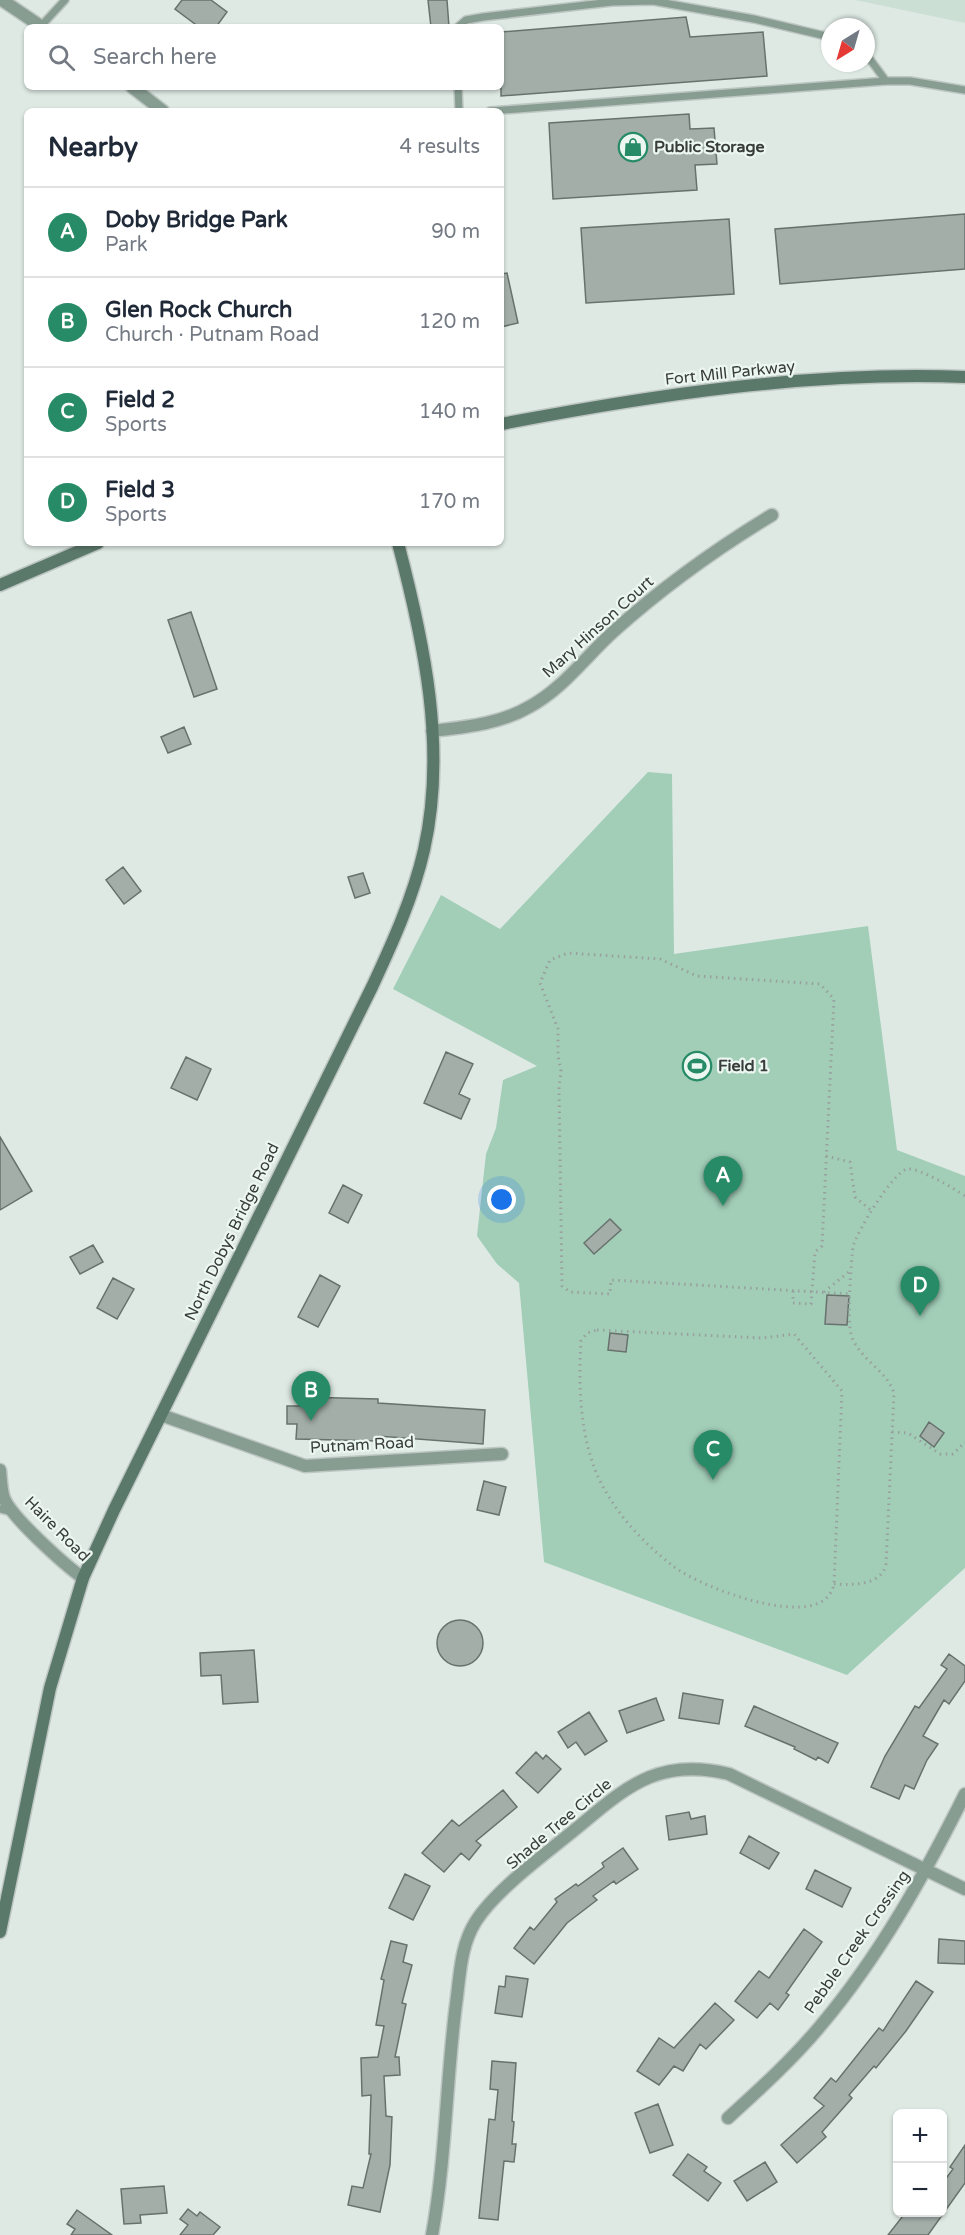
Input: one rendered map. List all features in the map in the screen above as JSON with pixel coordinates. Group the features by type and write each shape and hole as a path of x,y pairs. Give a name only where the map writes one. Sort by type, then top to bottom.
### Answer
{"street":[{"path":"2,0 39,24"},
{"path":"136,90 159,108"},
{"name":"Fort Mill Parkway","path":"504,423 662,396 891,374 965,377"},
{"name":"Mary Hinson Court","path":"432,731 503,719 544,699 603,641 669,585 707,555 772,515"},
{"path":"0,585 91,546"},
{"name":"North Dobys Bridge Road","path":"0,1932 50,1688 83,1578 372,987 402,919 424,852 432,790 432,731 423,649 399,546"},
{"name":"Putnam Road","path":"161,1415 305,1466 502,1454"},
{"name":"Haire Road","path":"0,1470 4,1499 63,1563 83,1578"},
{"name":"Shade Tree Circle","path":"432,2235 453,2025 463,1950 468,1936 476,1920 498,1896 594,1814 635,1783 667,1770 691,1768 729,1774 965,1889"},
{"name":"Pebble Creek Crossing","path":"728,2118 776,2074 822,2024 852,1984 927,1869 965,1794"}],"lane":[{"path":"44,24 65,0"},
{"path":"461,24 466,20 483,17 612,2 653,0 754,19 821,35"},
{"path":"875,66 886,81"},
{"path":"504,110 886,81 910,81 965,90"},
{"path":"458,90 459,108"},
{"path":"0,1509 17,1514"}],"path":[{"path":"793,1291 793,1303 805,1306 811,1304 813,1292 815,1252 822,1246 834,999 820,984 697,976 660,959 568,953 555,956 545,967 540,983 556,1021 561,1071 559,1088 562,1286 570,1292 610,1294 611,1280 793,1291 813,1292 824,1292 851,1294"},
{"path":"826,1156 850,1162 855,1197 873,1212"},
{"path":"834,1584 848,1585 873,1580 885,1569 893,1389 854,1342 850,1331 855,1241 891,1180 908,1169 965,1196"},
{"path":"824,1292 852,1269"},
{"path":"603,1330 762,1338 794,1334 842,1391 834,1584 830,1596 814,1606 759,1603 725,1594 689,1576 649,1546 618,1510 595,1469 583,1418 580,1347 582,1337 587,1333 603,1330"},
{"path":"892,1432 908,1433 940,1454 952,1454 965,1442"}],"shaded area":[{"path":"855,0 965,0 965,23"}],"green space":[{"path":"648,772 672,774 674,954 868,926 897,1150 965,1176 965,1568 847,1675 544,1562 519,1283 497,1264 477,1236 486,1154 496,1128 503,1080 537,1066 393,989 441,895 500,929"}],"building":[{"path":"182,0 211,0 227,12 218,24 195,24 175,9"},
{"path":"428,0 447,0 449,24 431,24"},
{"path":"686,17 690,37 763,32 767,76 501,96 501,90 504,90 504,32"},
{"name":"Public Storage","path":"689,114 690,129 714,128 717,164 695,165 697,190 553,199 549,123"},
{"path":"965,214 965,269 780,284 775,229"},
{"path":"729,219 734,294 586,303 581,228"},
{"path":"507,273 518,323 504,326 504,274"},
{"path":"191,612 217,689 194,697 168,620"},
{"path":"184,727 191,744 168,753 161,737"},
{"path":"123,867 141,891 124,904 106,880"},
{"path":"363,873 370,893 355,898 348,877"},
{"path":"446,1052 473,1064 459,1094 470,1099 461,1119 424,1103"},
{"path":"186,1057 211,1069 197,1100 171,1088"},
{"path":"0,1137 32,1191 0,1210"},
{"path":"343,1185 362,1195 348,1223 329,1213"},
{"path":"610,1219 621,1230 594,1254 584,1243"},
{"path":"93,1245 103,1262 80,1274 70,1257"},
{"path":"320,1275 340,1286 318,1327 298,1317"},
{"path":"113,1278 134,1289 117,1319 97,1308"},
{"path":"827,1295 849,1296 847,1325 825,1324"},
{"path":"610,1333 628,1335 626,1352 608,1350"},
{"path":"302,1397 378,1399 378,1403 485,1410 483,1444 378,1436 378,1441 296,1439 297,1424 287,1424 287,1406 301,1406"},
{"path":"929,1422 944,1433 934,1447 920,1436"},
{"path":"484,1481 506,1487 499,1515 477,1510"},
{"path":"460,1620 476,1627 483,1643 476,1659 460,1666 444,1659 437,1643 444,1627"},
{"path":"254,1650 258,1702 223,1704 221,1675 201,1676 200,1653"},
{"path":"949,1654 965,1666 965,1681 949,1704 944,1700 923,1736 938,1744 927,1760 914,1789 905,1785 899,1799 871,1787 885,1756 915,1706 919,1708 947,1669 941,1665"},
{"path":"683,1693 723,1700 719,1724 679,1718"},
{"path":"656,1698 664,1720 627,1733 619,1711"},
{"path":"754,1706 838,1743 828,1763 818,1757 816,1760 794,1749 795,1747 745,1726"},
{"path":"589,1712 607,1741 585,1755 576,1742 568,1748 558,1732"},
{"path":"536,1752 543,1759 546,1755 561,1769 538,1793 516,1773"},
{"path":"503,1790 517,1807 476,1841 481,1845 469,1860 461,1853 444,1872 422,1853 452,1820 459,1826"},
{"path":"689,1812 691,1819 705,1816 707,1834 669,1840 666,1816"},
{"path":"749,1836 779,1853 769,1869 740,1853"},
{"path":"623,1848 638,1869 616,1884 614,1881 593,1896 597,1900 567,1923 534,1964 514,1948 530,1927 534,1930 557,1902 555,1899 604,1867 602,1863"},
{"path":"815,1870 851,1888 842,1907 806,1889"},
{"path":"405,1874 430,1886 413,1920 389,1908"},
{"path":"804,1929 822,1942 786,1993 789,1995 778,2010 770,2003 757,2018 735,2001 759,1971 769,1978"},
{"path":"939,1939 965,1941 965,1964 938,1963"},
{"path":"391,1941 407,1945 403,1962 412,1965 402,2003 406,2004 395,2057 399,2057 400,2075 384,2076 386,2116 392,2117 390,2165 380,2212 348,2205 352,2186 363,2188 371,2154 369,2154 371,2095 362,2096 361,2058 378,2057 384,2026 376,2025 384,1980 381,1979"},
{"path":"506,1976 528,1979 522,2017 495,2013 499,1986 505,1987"},
{"path":"916,1981 933,1992 906,2031 876,2068 874,2066 849,2095 852,2098 822,2132 826,2137 797,2163 781,2145 824,2106 814,2098 831,2078 836,2082 879,2028 883,2031"},
{"path":"715,2003 734,2020 706,2049 700,2044 683,2071 674,2066 659,2085 637,2071 659,2038 674,2048"},
{"path":"492,2061 516,2063 512,2121 514,2122 512,2144 516,2144 514,2162 504,2161 498,2220 479,2218 489,2119 495,2120 498,2090 490,2089"},
{"path":"658,2104 673,2145 650,2153 635,2113"},
{"path":"965,2145 965,2183 947,2208 947,2177 953,2169 950,2167"},
{"path":"688,2154 707,2167 704,2171 721,2183 708,2201 673,2175"},
{"path":"765,2162 777,2182 747,2201 734,2181"},
{"path":"164,2186 167,2213 140,2215 141,2223 124,2224 121,2189"},
{"path":"188,2209 197,2216 200,2212 220,2227 213,2235 180,2235 188,2225 180,2219"},
{"path":"77,2210 112,2235 71,2235 75,2229 67,2224"},
{"path":"902,2217 941,2217 928,2235 888,2235"}],"place":[{"name":"Public Storage","path":"633,147"},
{"name":"Field 1","path":"697,1066"},
{"name":"Doby Bridge Park","path":"723,1206"},
{"name":"Field 3","path":"920,1316"},
{"name":"Glen Rock Church","path":"311,1421"},
{"name":"Field 2","path":"713,1480"}]}
